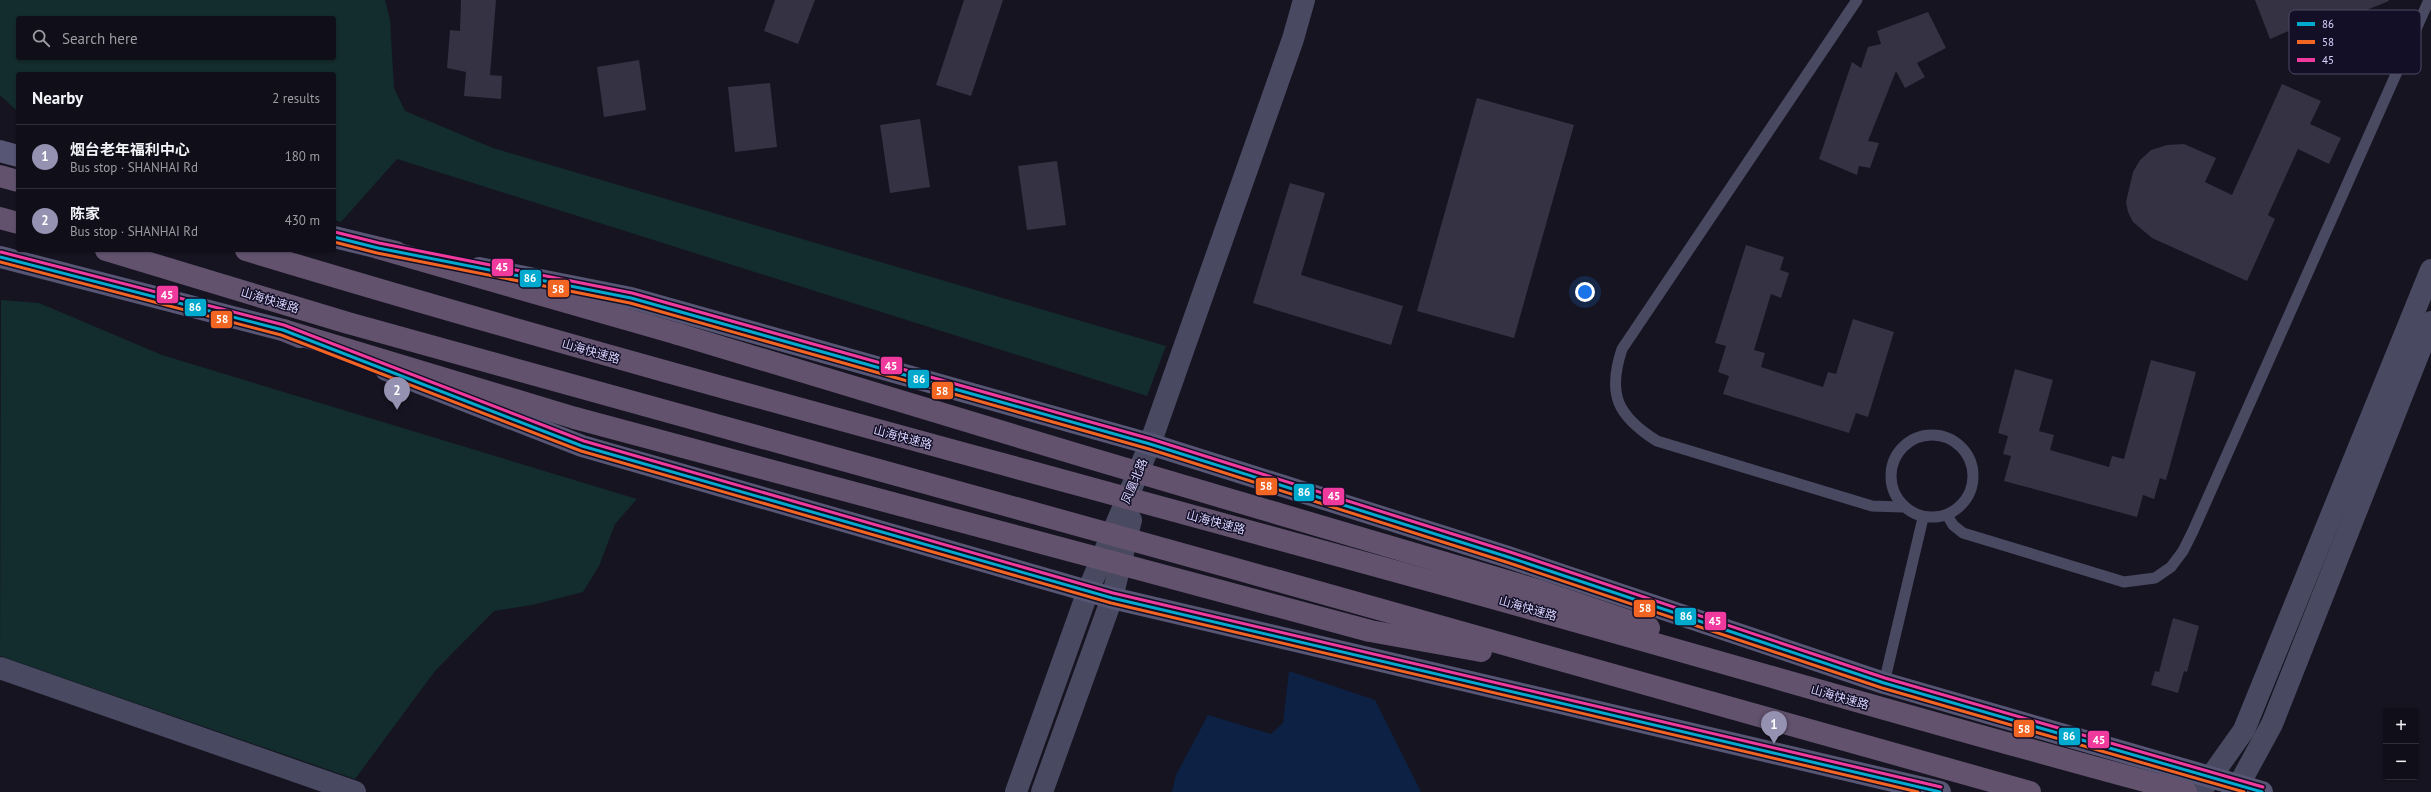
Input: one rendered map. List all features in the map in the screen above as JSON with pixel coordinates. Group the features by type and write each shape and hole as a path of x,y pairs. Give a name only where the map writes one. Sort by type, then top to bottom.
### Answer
{"highway":[{"path":"0,176 16,180"},
{"path":"0,218 16,222"},
{"path":"378,248 678,334 1094,460 1537,590 1903,716"},
{"name":"山海快速路","path":"113,252 348,323 2030,792"},
{"name":"山海快速路","path":"253,252 721,388 1421,578 1903,716 2186,792"},
{"path":"283,330 575,418 1370,631 1609,674"}],"main road":[{"path":"0,151 16,155"},
{"path":"336,238 378,248 631,298 1150,444 1508,557 1884,682 2205,785 2262,792"},
{"path":"0,257 283,330 582,446 1112,598 1940,792"}],"street":[{"path":"1150,444 1251,159 1304,0"},
{"path":"1251,159 1290,82 1318,0"},
{"path":"2205,785 2244,730 2431,270"},
{"path":"2237,789 2253,763 2272,724 2431,322"},
{"name":"凤凰北路","path":"1016,792 1088,591 1150,444"},
{"name":"凤凰北路","path":"1042,792 1112,598 1150,444"},
{"path":"0,668 355,792"}],"lane":[{"path":"1857,0 1622,349 1615,370 1616,393 1620,408 1632,422 1657,441 1872,506 1902,507 1923,518 1947,516 1966,501 1974,478 1968,455 1951,438 1928,434 1906,443 1892,462 1890,486 1902,507"},
{"path":"2421,18 2429,0"},
{"path":"1947,516 1953,525 1963,533 2124,582 2155,578 2171,567 2183,551 2196,524 2396,74"},
{"path":"1884,682 1923,518"}],"green space":[{"path":"0,0 385,0 390,20 394,88 405,111 493,148 1166,346 1147,396 397,159 341,222 336,221 336,72 16,72 16,110 0,95"},
{"path":"1,300 39,303 162,355 637,499 615,524 599,566 583,592 532,605 494,611 435,671 355,779 0,656"}],"water":[{"path":"1289,671 1375,700 1421,792 1172,792 1176,775 1208,715 1271,734 1283,723"}],"building":[{"path":"461,0 496,0 490,75 502,76 501,99 464,96 466,72 447,68 450,30 460,31"},
{"path":"775,0 815,0 798,44 764,31"},
{"path":"964,0 1003,0 971,96 936,85"},
{"path":"2255,0 2389,1 2366,10 2289,10 2289,31 2270,39"},
{"path":"1928,12 1946,48 1917,63 1925,77 1905,88 1896,71 1868,141 1879,143 1870,168 1859,166 1857,175 1819,159 1852,62 1861,68 1868,47 1881,44 1877,31"},
{"path":"639,60 646,110 604,117 597,67"},
{"path":"770,83 777,147 735,152 728,87"},
{"path":"2282,84 2321,101 2310,124 2341,138 2329,164 2298,149 2268,215 2275,219 2247,281 2152,238 2133,222 2128,212 2126,202 2133,172 2140,160 2151,150 2167,145 2184,144 2216,158 2205,182 2232,195"},
{"path":"1477,98 1574,125 1514,338 1417,311"},
{"path":"920,119 930,187 890,193 880,125"},
{"path":"1057,161 1066,225 1027,230 1018,166"},
{"path":"1290,183 1325,193 1301,275 1403,306 1391,345 1253,303"},
{"path":"1746,245 1784,257 1780,270 1789,273 1781,298 1771,294 1754,350 1765,353 1761,367 1823,387 1828,372 1836,374 1853,319 1894,332 1868,417 1856,413 1849,433 1723,394 1729,376 1718,372 1726,346 1715,343"},
{"path":"2151,360 2196,372 2166,480 2160,478 2154,499 2143,495 2137,517 2004,481 2011,456 2003,454 2008,436 1998,433 2015,369 2053,380 2039,431 2054,435 2050,450 2109,467 2112,456 2124,459"},
{"path":"2173,618 2199,626 2187,672 2184,671 2178,693 2151,685 2155,671 2159,672"}],"transit line":[{"name":"45","path":"336,232 379,243 632,293 1151,439 1510,552 1885,678 2263,787"},
{"name":"86","path":"336,238 378,248 631,298 1150,444 1508,557 1884,683 2262,792"},
{"name":"58","path":"336,243 377,253 630,303 1149,449 1506,562 1882,688 2244,792"},
{"name":"45","path":"1,252 284,325 584,441 1113,593 1941,787"},
{"name":"86","path":"0,257 283,330 582,446 1112,598 1940,792"},
{"name":"58","path":"0,262 281,335 581,451 1111,603 1918,792"}],"place":[{"name":"陈家","path":"397,410"},
{"name":"烟台老年福利中心","path":"1774,744"}]}
